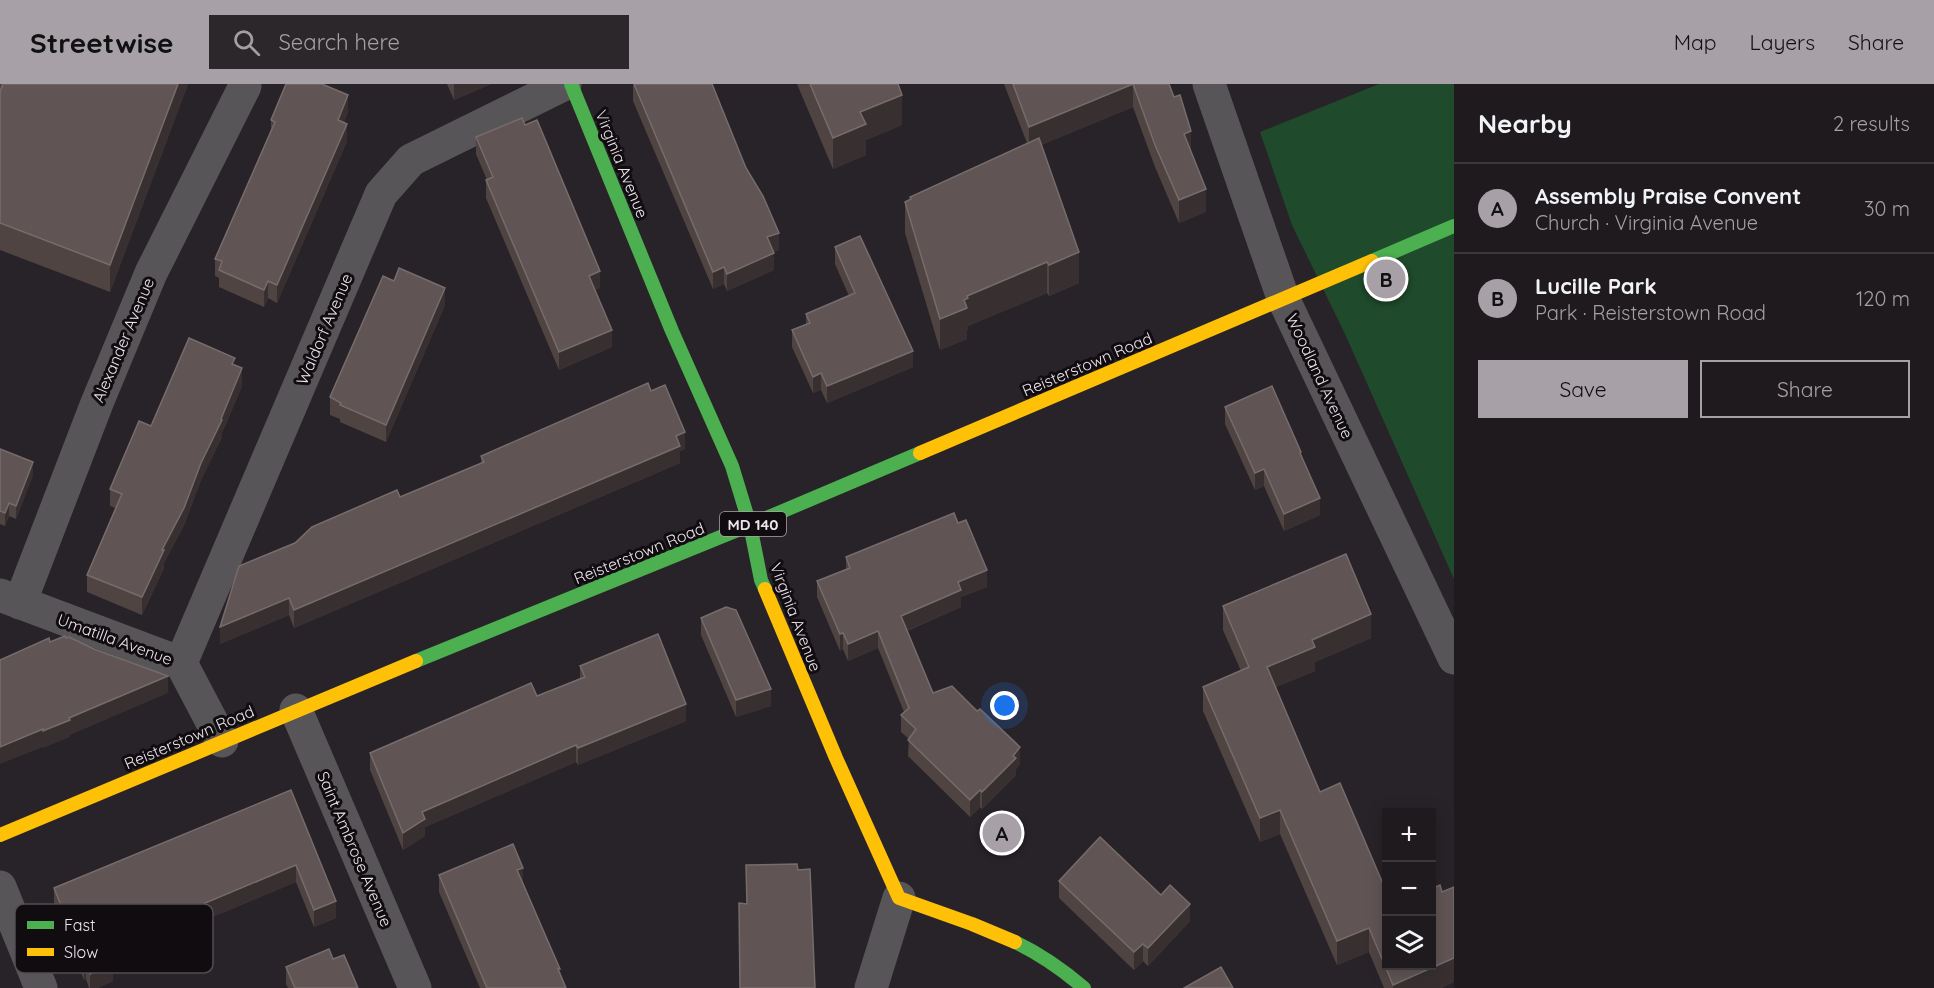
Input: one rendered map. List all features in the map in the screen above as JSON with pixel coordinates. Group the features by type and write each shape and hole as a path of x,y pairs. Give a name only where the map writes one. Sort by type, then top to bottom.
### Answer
{"main road":[{"name":"Virginia Avenue","path":"571,84 672,331 732,466 750,525 761,580 836,758 899,898"},
{"name":"Reisterstown Road","path":"0,835 296,710 750,525 1454,226"},
{"path":"899,898 1010,940 1045,957 1084,988"}],"street":[{"name":"Waldorf Avenue","path":"181,663 381,194 411,160 565,84"},
{"name":"Woodland Avenue","path":"1209,84 1283,298 1454,658"},
{"name":"Alexander Avenue","path":"10,599 152,273 245,86"},
{"name":"Umatilla Avenue","path":"10,599 181,663 222,741"},
{"name":"Saint Ambrose Avenue","path":"296,710 415,988"},
{"path":"0,887 15,924"},
{"path":"871,988 899,898"},
{"path":"35,973 41,988"}],"green space":[{"path":"1379,84 1454,84 1454,579 1345,334 1292,225 1260,132"}],"building":[{"path":"3,84 178,84 110,265 0,223 0,92"},
{"path":"286,84 322,84 348,95 338,120 347,124 277,285 268,281 264,290 219,270 222,261 215,259 275,122 271,120"},
{"path":"634,84 712,84 746,168 763,196 779,233 767,237 774,253 727,274 724,267 713,272"},
{"path":"810,84 898,84 902,95 860,112 866,124 833,138"},
{"path":"1013,84 1133,84 1029,127"},
{"path":"1133,84 1169,84 1174,97 1180,95 1191,131 1184,134 1206,189 1179,200 1155,145"},
{"path":"522,118 525,125 537,120 600,271 589,276 612,330 559,352 486,180 493,177 476,137"},
{"path":"1039,138 1079,252 1049,265 1047,262 967,296 968,298 964,300 967,308 940,319 905,202 911,199 910,197"},
{"path":"860,236 913,351 827,386 821,373 813,377 792,330 810,323 806,314 855,293 835,247"},
{"path":"399,268 445,288 386,425 340,405 341,403 330,397 383,276 394,281"},
{"path":"189,338 235,358 232,364 242,368 184,508 162,550 164,550 142,597 87,575 122,494 110,489 139,421 151,426"},
{"path":"648,383 651,391 665,385 685,432 676,436 680,446 294,610 289,598 220,627 239,566 295,543 312,527 397,490 400,497 484,462 481,456"},
{"path":"1272,386 1320,498 1284,514 1264,469 1255,473 1225,407"},
{"path":"0,449 33,462 16,506 9,503 5,513 0,511"},
{"path":"954,513 958,523 966,520 987,570 958,582 961,590 901,616 933,693 952,686 977,711 980,709 1020,747 1013,756 1016,758 982,792 980,790 970,800 908,740 916,729 901,715 909,708 878,631 848,644 843,633 840,634 817,581 850,568 846,557"},
{"path":"1346,554 1371,614 1312,640 1315,647 1267,667 1320,792 1340,783 1382,882 1382,959 1369,928 1337,941 1280,810 1260,818 1203,687 1249,667 1223,606"},
{"path":"726,607 736,610 771,689 736,700 701,618"},
{"path":"658,634 686,704 578,748 576,745 422,812 425,819 403,833 370,753 531,683 537,696 585,677 580,666"},
{"path":"65,636 168,676 69,718 70,720 0,747 0,660 49,638 50,642"},
{"path":"291,790 336,901 314,910 296,865 203,904 60,904 54,888"},
{"path":"1100,837 1161,895 1170,885 1190,904 1148,948 1143,944 1134,952 1059,881"},
{"path":"513,844 523,868 517,870 566,988 487,988 439,875"},
{"path":"797,864 798,870 810,869 815,988 740,988 739,903 747,904 746,865"},
{"path":"1440,885 1442,892 1454,887 1454,958 1436,966 1436,887"},
{"path":"329,949 333,959 344,955 358,988 295,988 286,967"},
{"path":"1221,967 1233,988 1184,988"},
{"path":"1387,970 1427,970 1393,985"}],"traffic: fast":[{"path":"571,84 672,331 732,466 750,525 761,580 765,589"},
{"path":"1372,261 1454,226"},
{"path":"416,661 920,453"},
{"path":"1015,942 1051,963 1084,988"}],"traffic: slow":[{"path":"920,453 1372,261"},
{"path":"765,589 836,758 899,898 1015,942"},
{"path":"0,835 416,661"}],"place":[{"name":"Lucille Park","path":"1386,279"},
{"name":"Assembly Praise Convent","path":"1002,833"}]}
